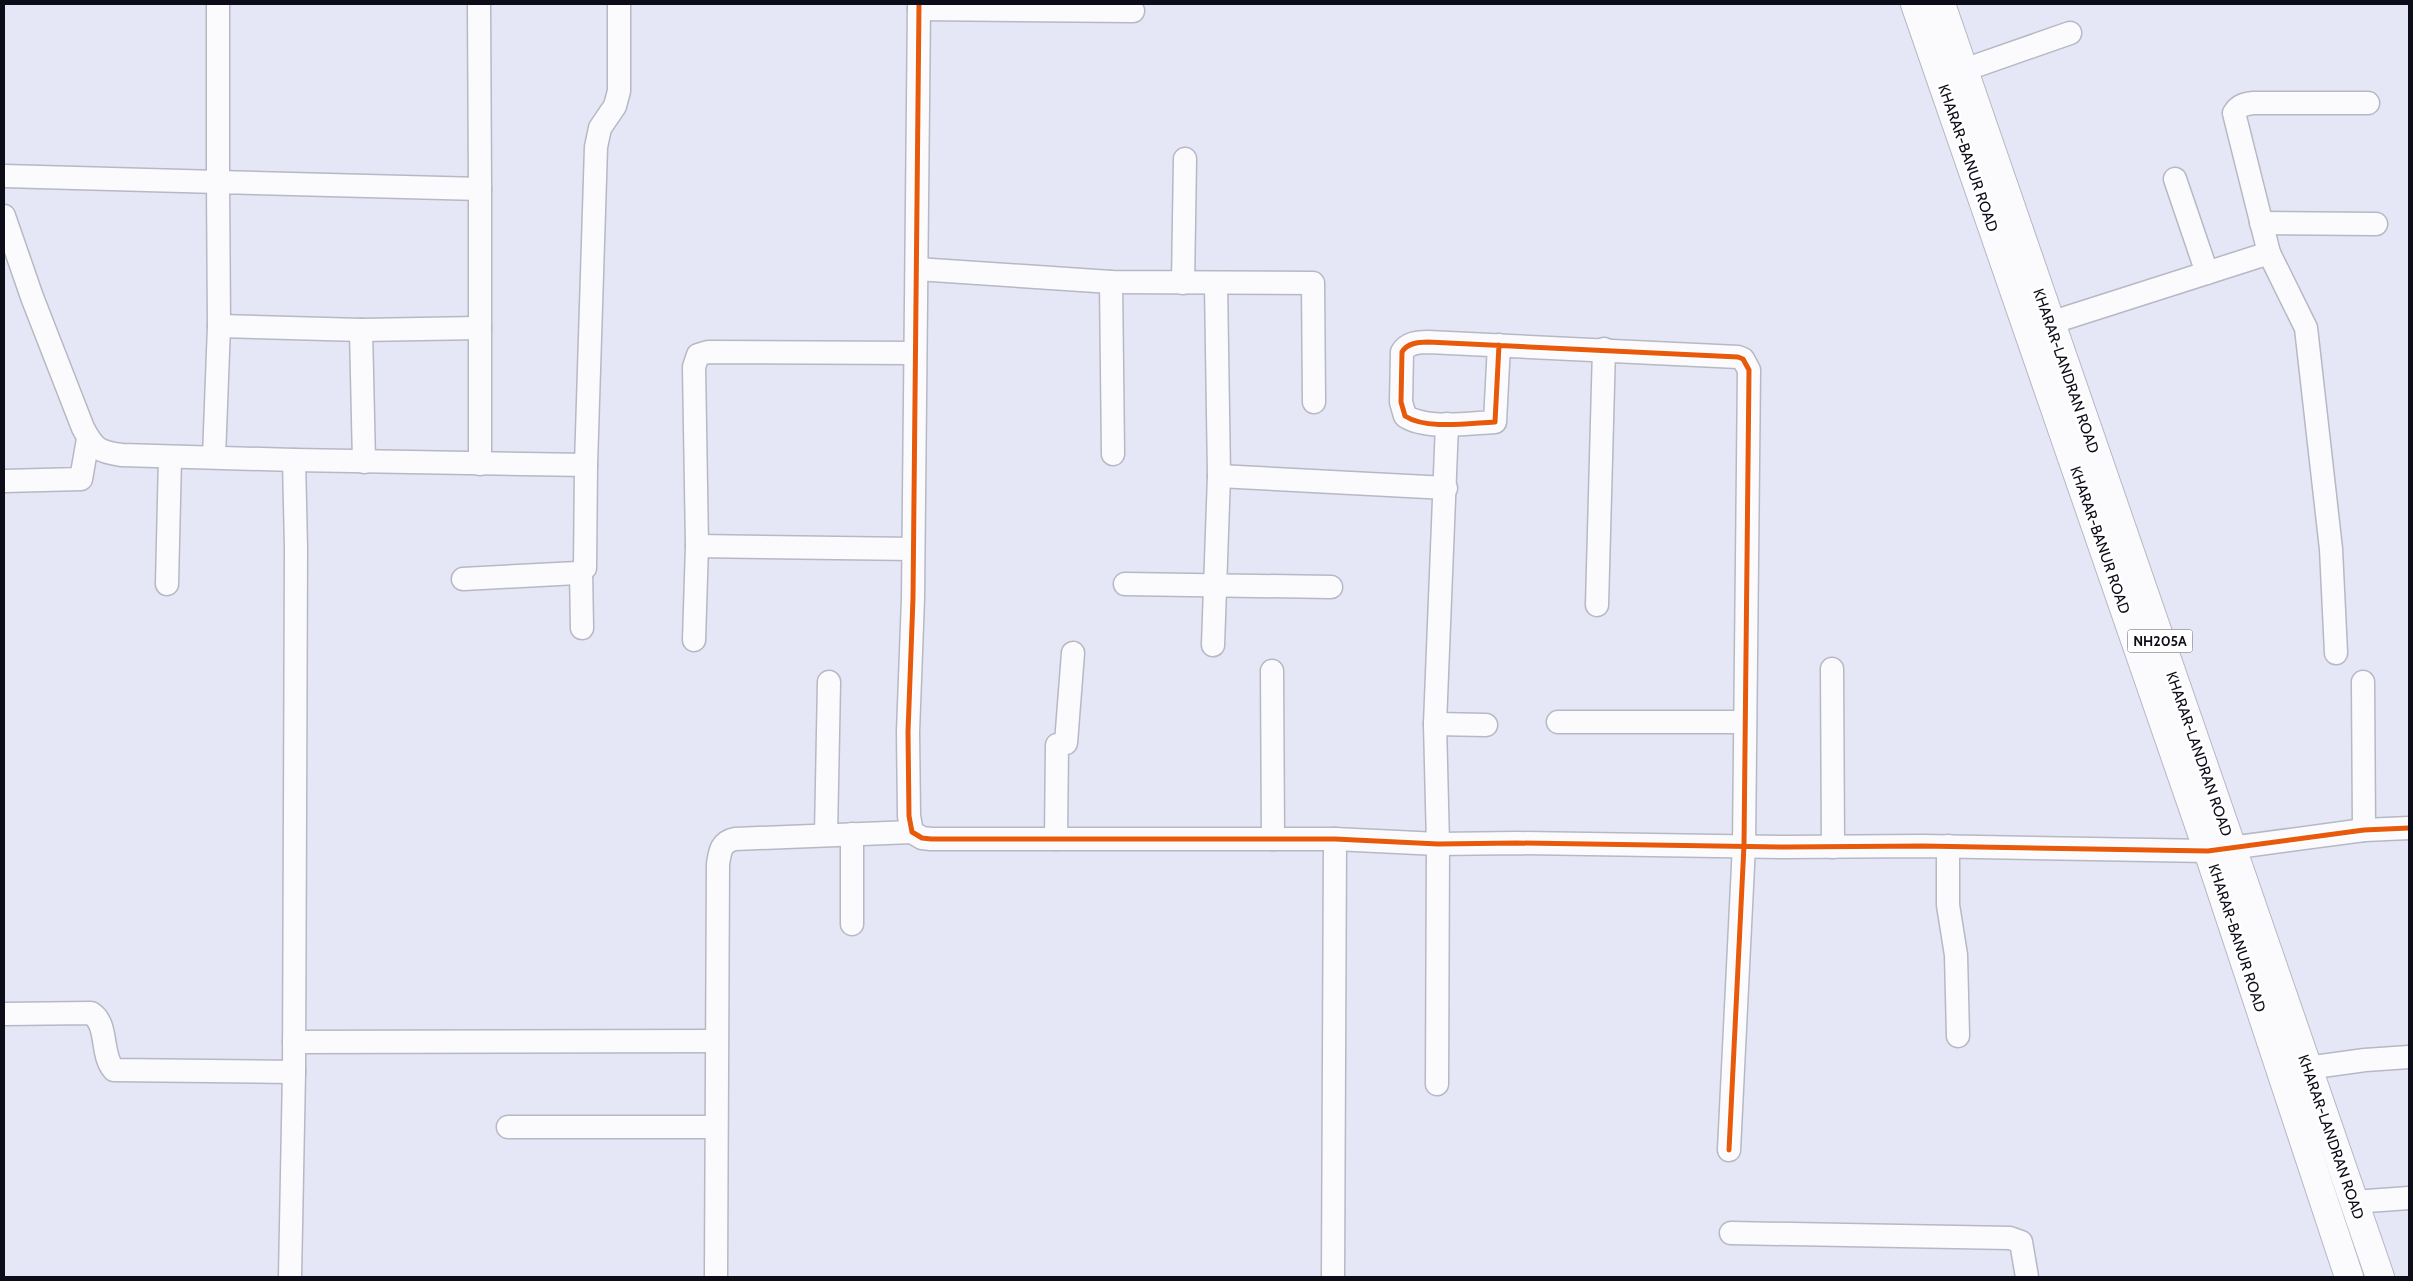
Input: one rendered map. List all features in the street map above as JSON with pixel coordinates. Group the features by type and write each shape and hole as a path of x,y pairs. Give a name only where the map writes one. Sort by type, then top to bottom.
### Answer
{"highway":[{"name":"KHARAR-BANUR ROAD","path":"1915,4 2220,850 2349,1277"},
{"name":"KHARAR-LANDRAN ROAD","path":"1941,4 2050,323 2220,850 2307,1068 2380,1277"}],"street":[{"path":"214,457 219,326 218,4"},
{"path":"479,4 480,464"},
{"path":"582,628 582,572 586,561 586,465 596,147 600,128 615,106 619,91 619,4"},
{"path":"912,832 909,816 908,732 913,598 919,7 1133,11"},
{"path":"1964,70 2070,33"},
{"path":"2336,653 2331,549 2306,328 2269,253 2234,113 2243,104 2254,103 2368,103"},
{"path":"1183,283 1185,159"},
{"path":"4,176 480,189"},
{"path":"2175,180 2207,273"},
{"path":"4,216 32,297 88,439 94,447 107,453 170,458 214,457 364,462 586,465"},
{"path":"2261,223 2376,224"},
{"path":"2050,323 2269,253"},
{"path":"917,270 1111,282 1313,283 1314,402"},
{"path":"1111,282 1113,454"},
{"path":"1213,646 1219,476 1216,284"},
{"path":"219,326 362,330 480,328"},
{"path":"362,330 364,462"},
{"path":"1499,345 1495,422 1447,424 1418,422 1405,416 1401,402 1400,372 1404,348 1418,342 1428,342 1604,349 1738,357 1747,364 1744,845 1729,1150"},
{"path":"1597,605 1604,349"},
{"path":"694,640 697,546 694,367 698,355 708,352 915,353"},
{"path":"1437,1084 1438,844 1435,724 1446,488 1447,424"},
{"path":"4,481 79,480 83,477 88,439"},
{"path":"167,584 170,458"},
{"path":"290,1277 294,1072 296,548 294,460"},
{"path":"1219,476 1446,488"},
{"path":"697,546 913,549"},
{"path":"463,579 582,572"},
{"path":"1125,584 1331,587"},
{"path":"1056,839 1057,745 1066,743 1073,653"},
{"path":"1832,669 1833,847"},
{"path":"1272,671 1273,840"},
{"path":"826,835 828,682"},
{"path":"2363,682 2364,830"},
{"path":"1558,722 1745,722"},
{"path":"1435,724 1486,725"},
{"path":"716,1277 718,864 722,846 728,841 735,839 912,832 922,838 931,839 1335,840 1438,844 1948,846 2220,850 2364,830 2409,828"},
{"path":"852,834 852,924"},
{"path":"1334,1277 1335,840"},
{"path":"1948,846 1948,905 1956,955 1958,1036"},
{"path":"4,1014 91,1013 96,1016 99,1023 106,1059 114,1070 294,1072"},
{"path":"294,1042 716,1041"},
{"path":"2307,1068 2365,1060 2409,1058"},
{"path":"508,1127 716,1127"},
{"path":"2353,1202 2409,1198"},
{"path":"1731,1233 2010,1238 2021,1242 2027,1277"}],"cycle path":[{"path":"919,4 913,598 908,732 909,816 912,832 922,838 1335,839 1438,844 1517,843 1786,847 1923,846 2208,851 2364,830 2409,828"},
{"path":"1499,345 1495,422 1436,424 1424,423 1405,416 1401,402 1402,352 1410,345 1417,343 1428,342 1738,357 1743,359 1749,370 1744,845 1729,1150"}]}
